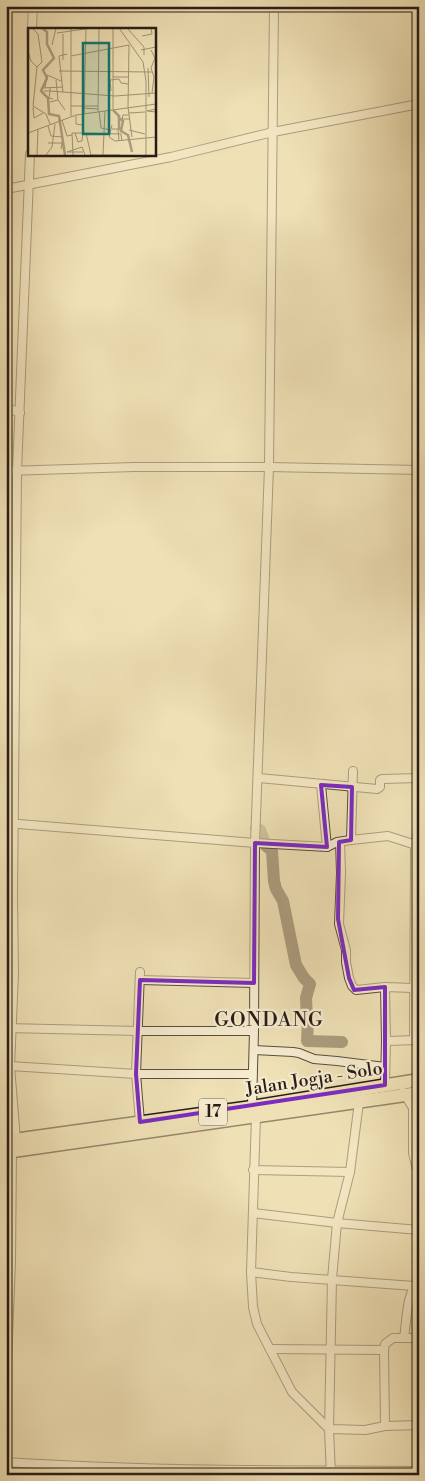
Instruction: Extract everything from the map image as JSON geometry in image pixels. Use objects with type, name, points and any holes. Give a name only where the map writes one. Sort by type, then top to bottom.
[{"type":"highway","name":"Jalan Jogja - Solo","points":[[10,1146],[254,1112],[385,1085],[419,1080]]},
{"type":"highway","name":"Jalan Jogja - Solo","points":[[10,1146],[140,1122],[359,1102],[419,1094]]},
{"type":"street","points":[[32,6],[32,28]]},
{"type":"street","points":[[274,6],[269,466],[256,843],[254,1050],[252,1074],[254,1170],[251,1272],[253,1308],[257,1324],[292,1392],[329,1429],[365,1430],[384,1426],[419,1425]]},
{"type":"street","points":[[6,190],[171,157],[273,132],[419,104]]},
{"type":"street","points":[[6,1389],[9,1261],[10,975],[13,897],[10,824],[18,471],[30,155]]},
{"type":"street","points":[[6,407],[20,413]]},
{"type":"street","points":[[6,471],[134,467],[269,466],[419,470]]},
{"type":"street","points":[[351,840],[353,771]]},
{"type":"street","points":[[259,778],[377,789],[380,787],[380,780],[382,779],[419,778]]},
{"type":"street","points":[[321,785],[327,847]]},
{"type":"street","points":[[386,1040],[416,1040],[413,988],[416,964],[419,821]]},
{"type":"street","points":[[10,824],[327,847],[351,840],[388,836],[417,846]]},
{"type":"street","points":[[340,842],[338,919],[352,986],[356,990],[413,988]]},
{"type":"street","points":[[140,1122],[136,1074],[140,976],[254,983]]},
{"type":"street","points":[[385,988],[385,1085]]},
{"type":"street","points":[[10,1028],[254,1031]]},
{"type":"street","points":[[254,1050],[293,1052],[314,1059],[385,1067]]},
{"type":"street","points":[[10,1066],[136,1074],[252,1074]]},
{"type":"street","points":[[400,1083],[404,1096],[413,1108],[414,1153],[419,1172]]},
{"type":"street","points":[[331,1473],[329,1429],[332,1279],[337,1222],[350,1172],[359,1102]]},
{"type":"street","points":[[254,1170],[350,1172]]},
{"type":"street","points":[[253,1213],[419,1230]]},
{"type":"street","points":[[251,1272],[291,1277],[416,1283],[410,1299],[404,1338]]},
{"type":"street","points":[[384,1426],[385,1344],[393,1338],[419,1338]]},
{"type":"street","points":[[270,1349],[331,1348],[384,1350]]},
{"type":"street","points":[[6,1462],[49,1465],[331,1473],[419,1471]]},
{"type":"street","points":[[49,1465],[49,1475]]},
{"type":"highlighted area","points":[[321,785],[352,787],[351,840],[339,842],[338,919],[349,978],[354,990],[385,987],[385,1085],[140,1122],[136,1074],[140,980],[254,983],[255,843],[327,847]]},
{"type":"waterway","points":[[256,828],[260,830],[266,846],[272,851],[274,881],[283,901],[296,965],[310,984],[306,998],[307,1041],[342,1042]]},
{"type":"district","name":"GONDANG","points":[[269,1020]]}]
